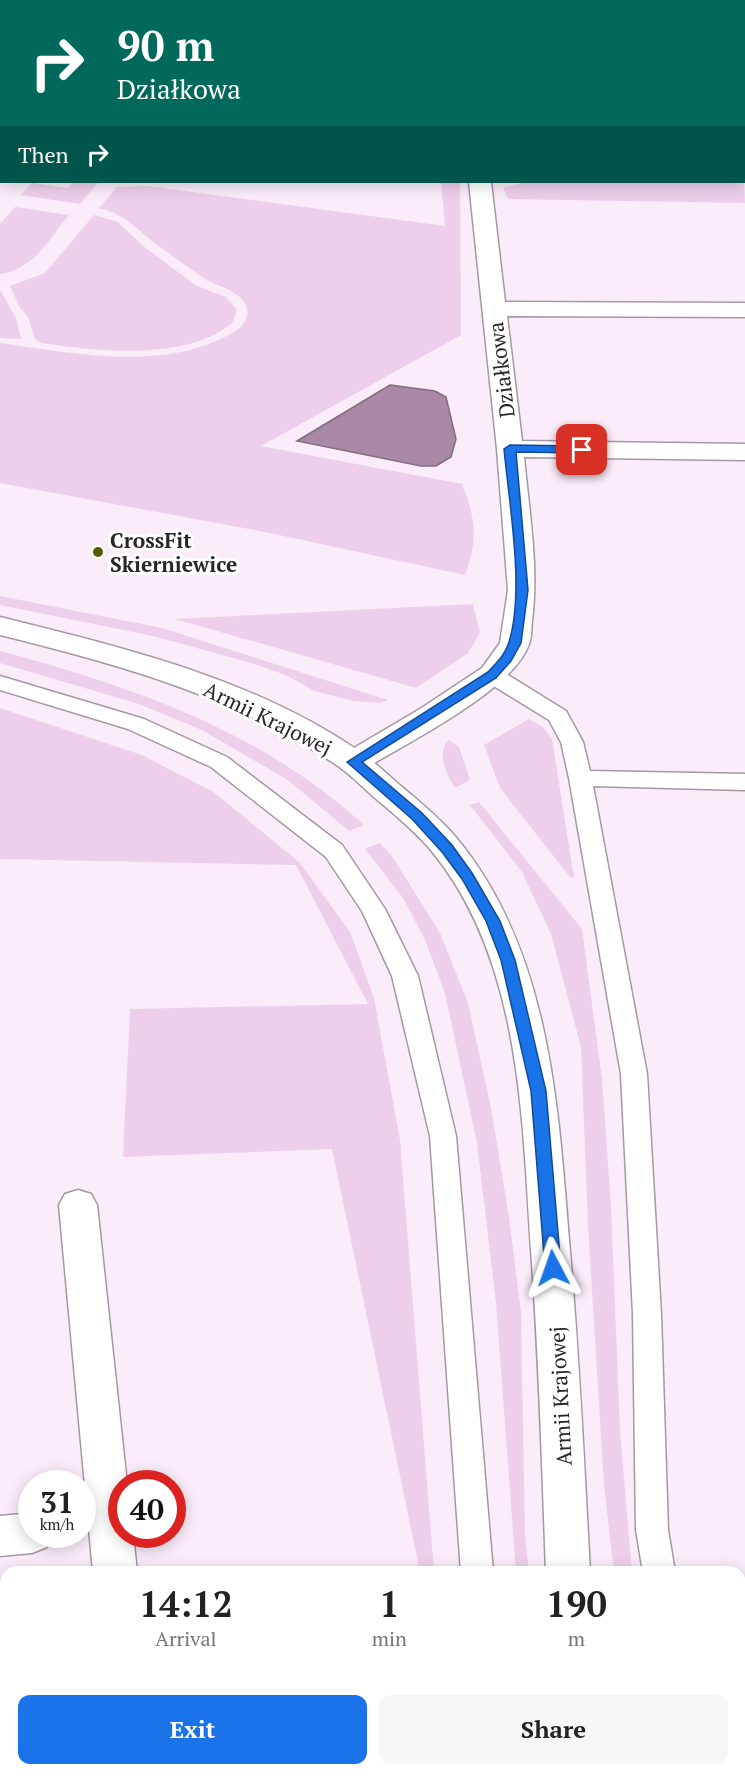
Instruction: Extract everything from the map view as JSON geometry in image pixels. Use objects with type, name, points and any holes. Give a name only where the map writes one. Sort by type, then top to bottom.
[{"type":"street","name":"Działkowa","points":[[353,762],[431,716],[492,675],[507,658],[515,643],[522,590],[510,449],[480,183]]},
{"type":"street","points":[[494,309],[745,310]]},
{"type":"street","points":[[510,449],[745,452]]},
{"type":"street","name":"Armii Krajowej","points":[[0,626],[45,637],[198,683],[240,699],[293,726],[353,762],[417,816],[447,849],[489,913],[508,960],[539,1091],[558,1334],[568,1566]]},
{"type":"street","points":[[78,1205],[93,1470]]},
{"type":"street","points":[[96,1527],[112,1566]]},
{"type":"street","points":[[0,1536],[18,1534]]},
{"type":"lane","points":[[492,675],[558,716],[572,742],[580,778],[634,1074],[647,1314],[652,1530],[657,1566]]},
{"type":"lane","points":[[0,683],[136,724],[219,762],[334,851],[373,909],[405,976],[443,1136],[477,1566]]},
{"type":"lane","points":[[580,778],[745,782]]},
{"type":"shaded area","points":[[32,183],[68,188],[73,183],[98,183],[80,204],[21,195]]},
{"type":"shaded area","points":[[441,183],[460,183],[461,335],[261,446],[462,484],[473,519],[474,530],[472,551],[465,575],[265,532],[0,483],[0,343],[88,355],[149,356],[207,345],[234,332],[246,319],[246,306],[235,293],[195,272],[124,219],[99,208],[117,187],[148,186],[445,226]]},
{"type":"shaded area","points":[[521,183],[744,183],[745,203],[508,199],[503,188]]},
{"type":"shaded area","points":[[15,207],[69,215],[48,243],[31,260],[12,271],[0,274],[0,224]]},
{"type":"shaded area","points":[[94,215],[118,222],[143,246],[197,286],[226,297],[237,310],[233,322],[214,335],[192,343],[167,348],[88,349],[41,343],[35,339],[28,317],[20,308],[10,286],[45,273]]},
{"type":"shaded area","points":[[0,290],[16,318],[21,339],[0,338]]},
{"type":"shaded area","points":[[390,385],[435,391],[446,397],[456,439],[451,457],[436,466],[421,466],[297,441]]},
{"type":"shaded area","points":[[0,596],[162,628],[388,700],[381,703],[354,701],[314,691],[286,675],[251,663],[153,636],[0,605]]},
{"type":"shaded area","points":[[473,604],[480,633],[468,653],[416,688],[175,619]]},
{"type":"shaded area","points":[[0,651],[99,680],[193,716],[282,763],[324,792],[364,825],[349,831],[288,780],[202,730],[139,704],[0,663]]},
{"type":"shaded area","points":[[0,708],[142,755],[215,793],[300,863],[350,932],[374,998],[400,1140],[434,1566],[419,1566],[332,1149],[123,1157],[130,1009],[368,1004],[296,865],[0,859]]},
{"type":"shaded area","points":[[529,719],[543,727],[552,739],[574,878],[570,877],[500,788],[484,745]]},
{"type":"shaded area","points":[[449,740],[459,747],[470,780],[455,788],[446,771],[443,757],[445,745]]},
{"type":"shaded area","points":[[479,802],[582,929],[602,1079],[611,1207],[620,1431],[631,1566],[613,1566],[604,1485],[588,1226],[581,1047],[551,934],[522,872],[470,805]]},
{"type":"shaded area","points":[[380,843],[392,856],[440,933],[468,1003],[491,1108],[509,1217],[521,1313],[525,1535],[528,1566],[516,1566],[496,1303],[477,1143],[445,993],[425,940],[403,898],[365,849]]},
{"type":"place","name":"CrossFit Skierniewice","points":[[98,552]]},
{"type":"route","points":[[553,1268],[539,1091],[508,960],[493,921],[480,897],[447,849],[417,816],[353,762],[465,694],[492,675],[507,658],[515,643],[522,590],[510,449],[582,450]]}]
